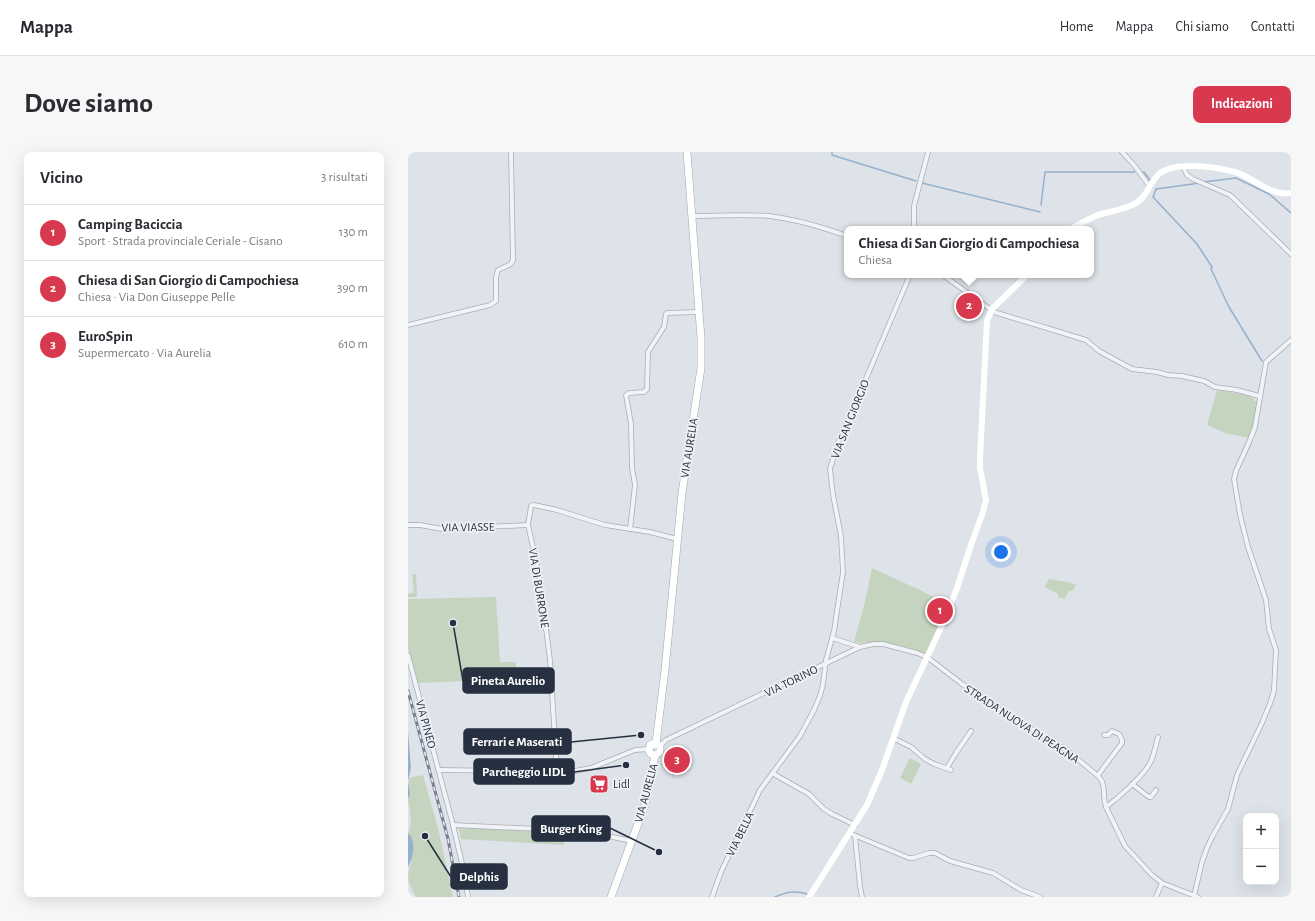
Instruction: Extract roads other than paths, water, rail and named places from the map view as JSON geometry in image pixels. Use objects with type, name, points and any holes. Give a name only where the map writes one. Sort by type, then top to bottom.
[{"type":"main road","name":"VIA AURELIA","points":[[611,897],[645,805],[655,756],[660,752],[658,745],[682,487],[701,368],[700,312],[687,152]]},
{"type":"main road","points":[[1076,226],[1099,215],[1137,203],[1143,198],[1162,172],[1183,166],[1200,166],[1237,173],[1274,191],[1291,193]]},
{"type":"main road","points":[[811,896],[852,835],[855,825],[867,805],[879,777],[906,702],[958,588],[986,500],[980,468],[980,458],[987,321],[992,309],[1024,278]]},
{"type":"main road","name":"VIA AURELIA","points":[[655,756],[650,753],[649,749],[652,744],[658,745]]},
{"type":"street","points":[[408,325],[490,305],[496,301],[496,277],[498,270],[511,264],[513,260],[511,152]]},
{"type":"street","points":[[914,226],[914,206],[928,152]]},
{"type":"street","points":[[1122,152],[1134,165],[1150,187]]},
{"type":"street","points":[[1183,166],[1188,175],[1193,179],[1230,195],[1291,254]]},
{"type":"street","points":[[692,216],[770,216],[796,221],[844,235]]},
{"type":"street","name":"VIA SAN GIORGIO","points":[[825,664],[832,638],[844,572],[841,536],[833,495],[830,469],[837,445],[866,381],[909,278]]},
{"type":"street","points":[[947,278],[992,309],[994,312],[1086,340],[1099,351],[1132,368],[1168,375],[1182,376],[1204,381],[1215,387],[1237,390],[1259,396]]},
{"type":"street","points":[[630,528],[636,485],[632,468],[631,424],[626,397],[627,394],[644,392],[646,390],[648,352],[664,327],[666,314],[700,312]]},
{"type":"street","points":[[1104,736],[1108,735],[1112,731],[1119,734],[1122,740],[1122,743],[1098,775],[1104,785],[1104,800],[1106,807],[1125,846],[1152,876],[1162,883],[1196,896],[1202,862],[1207,848],[1228,809],[1237,775],[1272,701],[1274,690],[1276,650],[1269,629],[1266,600],[1248,547],[1240,515],[1234,479],[1255,427],[1259,396],[1266,362],[1291,340]]},
{"type":"street","name":"VIA DI BURRONE","points":[[557,772],[550,660],[539,574],[528,525],[530,508],[534,505],[557,510],[605,525],[630,528],[677,539]]},
{"type":"street","name":"VIA VIASSE","points":[[408,525],[420,525],[442,529],[528,525]]},
{"type":"street","points":[[832,638],[860,647]]},
{"type":"street","name":"VIA TORINO","points":[[658,745],[860,647],[883,644],[927,657]]},
{"type":"street","name":"VIA PINEO","points":[[408,655],[453,825],[465,876],[468,897]]},
{"type":"street","name":"STRADA NUOVA DI PEAGNA","points":[[927,657],[994,706],[1068,751],[1098,775]]},
{"type":"street","name":"VIA BELLA","points":[[712,897],[725,865],[760,790],[800,736],[814,710],[823,684],[825,664]]},
{"type":"street","points":[[893,738],[912,747],[930,762],[949,769],[956,753],[971,731]]},
{"type":"street","points":[[1106,807],[1132,784],[1151,762],[1158,737]]},
{"type":"street","points":[[439,770],[557,772],[582,770],[591,768],[635,750],[649,749]]},
{"type":"street","points":[[772,773],[809,794],[824,809],[855,825]]},
{"type":"street","points":[[1132,784],[1149,797],[1156,790]]},
{"type":"street","points":[[453,825],[583,830],[632,841]]},
{"type":"street","points":[[852,835],[862,897]]},
{"type":"street","points":[[852,835],[909,858],[935,853],[950,861],[993,873],[1021,890],[1040,897]]},
{"type":"street","points":[[1156,897],[1162,883]]},
{"type":"water","points":[[408,731],[411,768],[408,781]]},
{"type":"water","points":[[408,781],[410,794],[408,799]]},
{"type":"water","points":[[408,833],[411,836],[413,844],[413,854],[408,867]]},
{"type":"waterway","points":[[832,152],[832,155],[916,181]]},
{"type":"waterway","points":[[1041,205],[1045,172],[1135,172]]},
{"type":"waterway","points":[[1143,172],[1150,180]]},
{"type":"waterway","points":[[1203,182],[1236,178],[1269,194],[1291,213]]},
{"type":"waterway","points":[[922,183],[1040,212]]},
{"type":"waterway","points":[[1156,189],[1200,183]]},
{"type":"waterway","points":[[1156,189],[1153,197],[1197,244],[1212,267],[1211,269],[1229,307],[1262,361]]},
{"type":"waterway","points":[[775,897],[791,892],[807,894]]},
{"type":"railway","points":[[408,691],[448,839],[459,897]]},
{"type":"place","name":"Chiesa di San Giorgio di Campochiesa","points":[[969,306]]},
{"type":"place","name":"Camping Baciccia","points":[[940,611]]},
{"type":"place","name":"Pineta Aurelio","points":[[453,623]]},
{"type":"place","name":"Ferrari e Maserati","points":[[641,735]]},
{"type":"place","name":"EuroSpin","points":[[677,760]]},
{"type":"place","name":"Parcheggio LIDL","points":[[626,765]]},
{"type":"place","name":"Lidl","points":[[599,784]]},
{"type":"place","name":"Delphis","points":[[425,836]]},
{"type":"place","name":"Burger King","points":[[659,852]]}]
